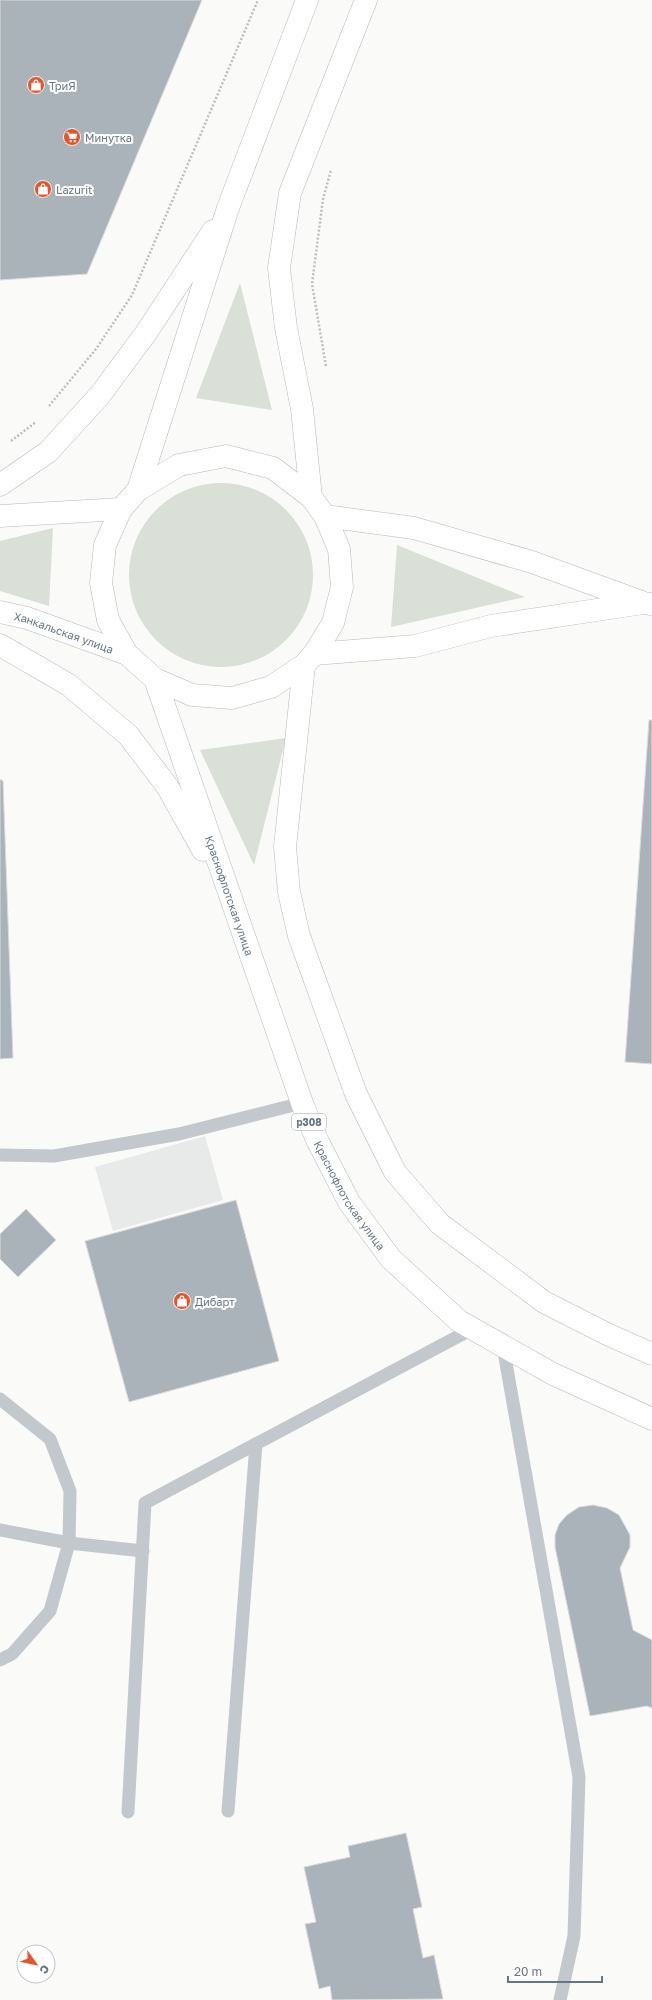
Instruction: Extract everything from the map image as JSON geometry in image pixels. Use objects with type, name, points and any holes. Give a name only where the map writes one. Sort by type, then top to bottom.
[{"type":"main road","points":[[138,490],[228,208],[307,0]]},
{"type":"main road","points":[[311,497],[302,409],[286,328],[279,268],[290,192],[366,0]]},
{"type":"main road","points":[[0,485],[48,452],[100,395],[146,333],[228,208]]},
{"type":"main road","points":[[226,456],[273,468],[311,497],[325,516],[339,550],[342,586],[333,623],[309,660],[271,688],[232,698],[192,695],[155,679],[127,654],[108,620],[101,583],[105,545],[121,509],[138,490],[178,465],[226,456]]},
{"type":"main road","points":[[0,516],[121,509]]},
{"type":"main road","points":[[325,516],[414,528],[532,562],[647,603]]},
{"type":"main road","points":[[309,660],[415,646],[491,626],[647,603]]},
{"type":"main road","name":"Ханкальская улица","points":[[0,612],[27,618],[127,654]]},
{"type":"main road","points":[[0,645],[69,685],[128,735],[167,786],[231,900]]},
{"type":"main road","points":[[309,660],[285,847],[289,892],[299,936],[356,1094],[395,1172],[440,1224],[544,1302],[609,1335],[652,1354]]},
{"type":"main road","name":"Краснофлотская улица","points":[[155,679],[302,1103],[317,1140],[349,1202],[391,1260],[459,1321],[553,1374],[652,1419]]},
{"type":"lane","points":[[0,1155],[54,1156],[86,1151],[179,1134],[302,1103]]},
{"type":"lane","points":[[128,1812],[145,1503],[472,1329]]},
{"type":"lane","points":[[503,1346],[579,1777],[574,1936],[560,2000]]},
{"type":"lane","points":[[0,1399],[50,1439],[70,1491],[69,1542],[50,1611],[12,1654],[0,1660]]},
{"type":"lane","points":[[228,1811],[256,1444]]},
{"type":"lane","points":[[0,1530],[69,1542],[143,1551]]},
{"type":"path","points":[[49,407],[96,349],[132,295],[258,0]]},
{"type":"path","points":[[326,366],[312,284],[324,199],[331,169]]},
{"type":"path","points":[[6,446],[39,419]]},
{"type":"shaded area","points":[[240,283],[272,410],[196,398]]},
{"type":"shaded area","points":[[221,483],[239,485],[256,490],[272,499],[286,510],[297,524],[306,540],[311,557],[313,575],[311,593],[306,610],[297,626],[286,640],[272,651],[256,660],[239,665],[221,667],[203,665],[186,660],[170,651],[156,640],[145,626],[136,610],[131,593],[129,575],[131,557],[136,540],[145,524],[156,510],[170,499],[186,490],[203,485]]},
{"type":"shaded area","points":[[53,528],[49,606],[0,591],[0,541]]},
{"type":"shaded area","points":[[397,545],[525,597],[391,627]]},
{"type":"shaded area","points":[[286,738],[254,865],[200,750]]},
{"type":"shaded area","points":[[205,1136],[223,1200],[113,1231],[95,1167]]},
{"type":"building","name":"Минутка","points":[[0,0],[202,0],[87,274],[0,280]]},
{"type":"building","points":[[649,720],[652,720],[652,1064],[625,1062]]},
{"type":"building","points":[[0,779],[3,781],[13,1058],[0,1059]]},
{"type":"building","points":[[236,1200],[279,1361],[129,1402],[85,1241]]},
{"type":"building","points":[[26,1209],[56,1240],[18,1277],[0,1259],[0,1234]]},
{"type":"building","points":[[593,1505],[607,1508],[619,1515],[630,1535],[630,1547],[620,1568],[633,1630],[652,1640],[652,1708],[647,1706],[590,1716],[555,1547],[555,1535],[559,1524],[567,1515],[579,1507]]},
{"type":"building","points":[[406,1833],[422,1907],[413,1909],[423,1958],[434,1955],[443,1999],[332,2000],[330,1986],[319,1989],[305,1924],[316,1922],[304,1867],[350,1857],[348,1846]]},
{"type":"place","name":"ТриЯ","points":[[36,85]]},
{"type":"place","name":"Минутка","points":[[72,137]]},
{"type":"place","name":"Lazurit","points":[[43,189]]},
{"type":"place","name":"Дибарт","points":[[182,1301]]}]
